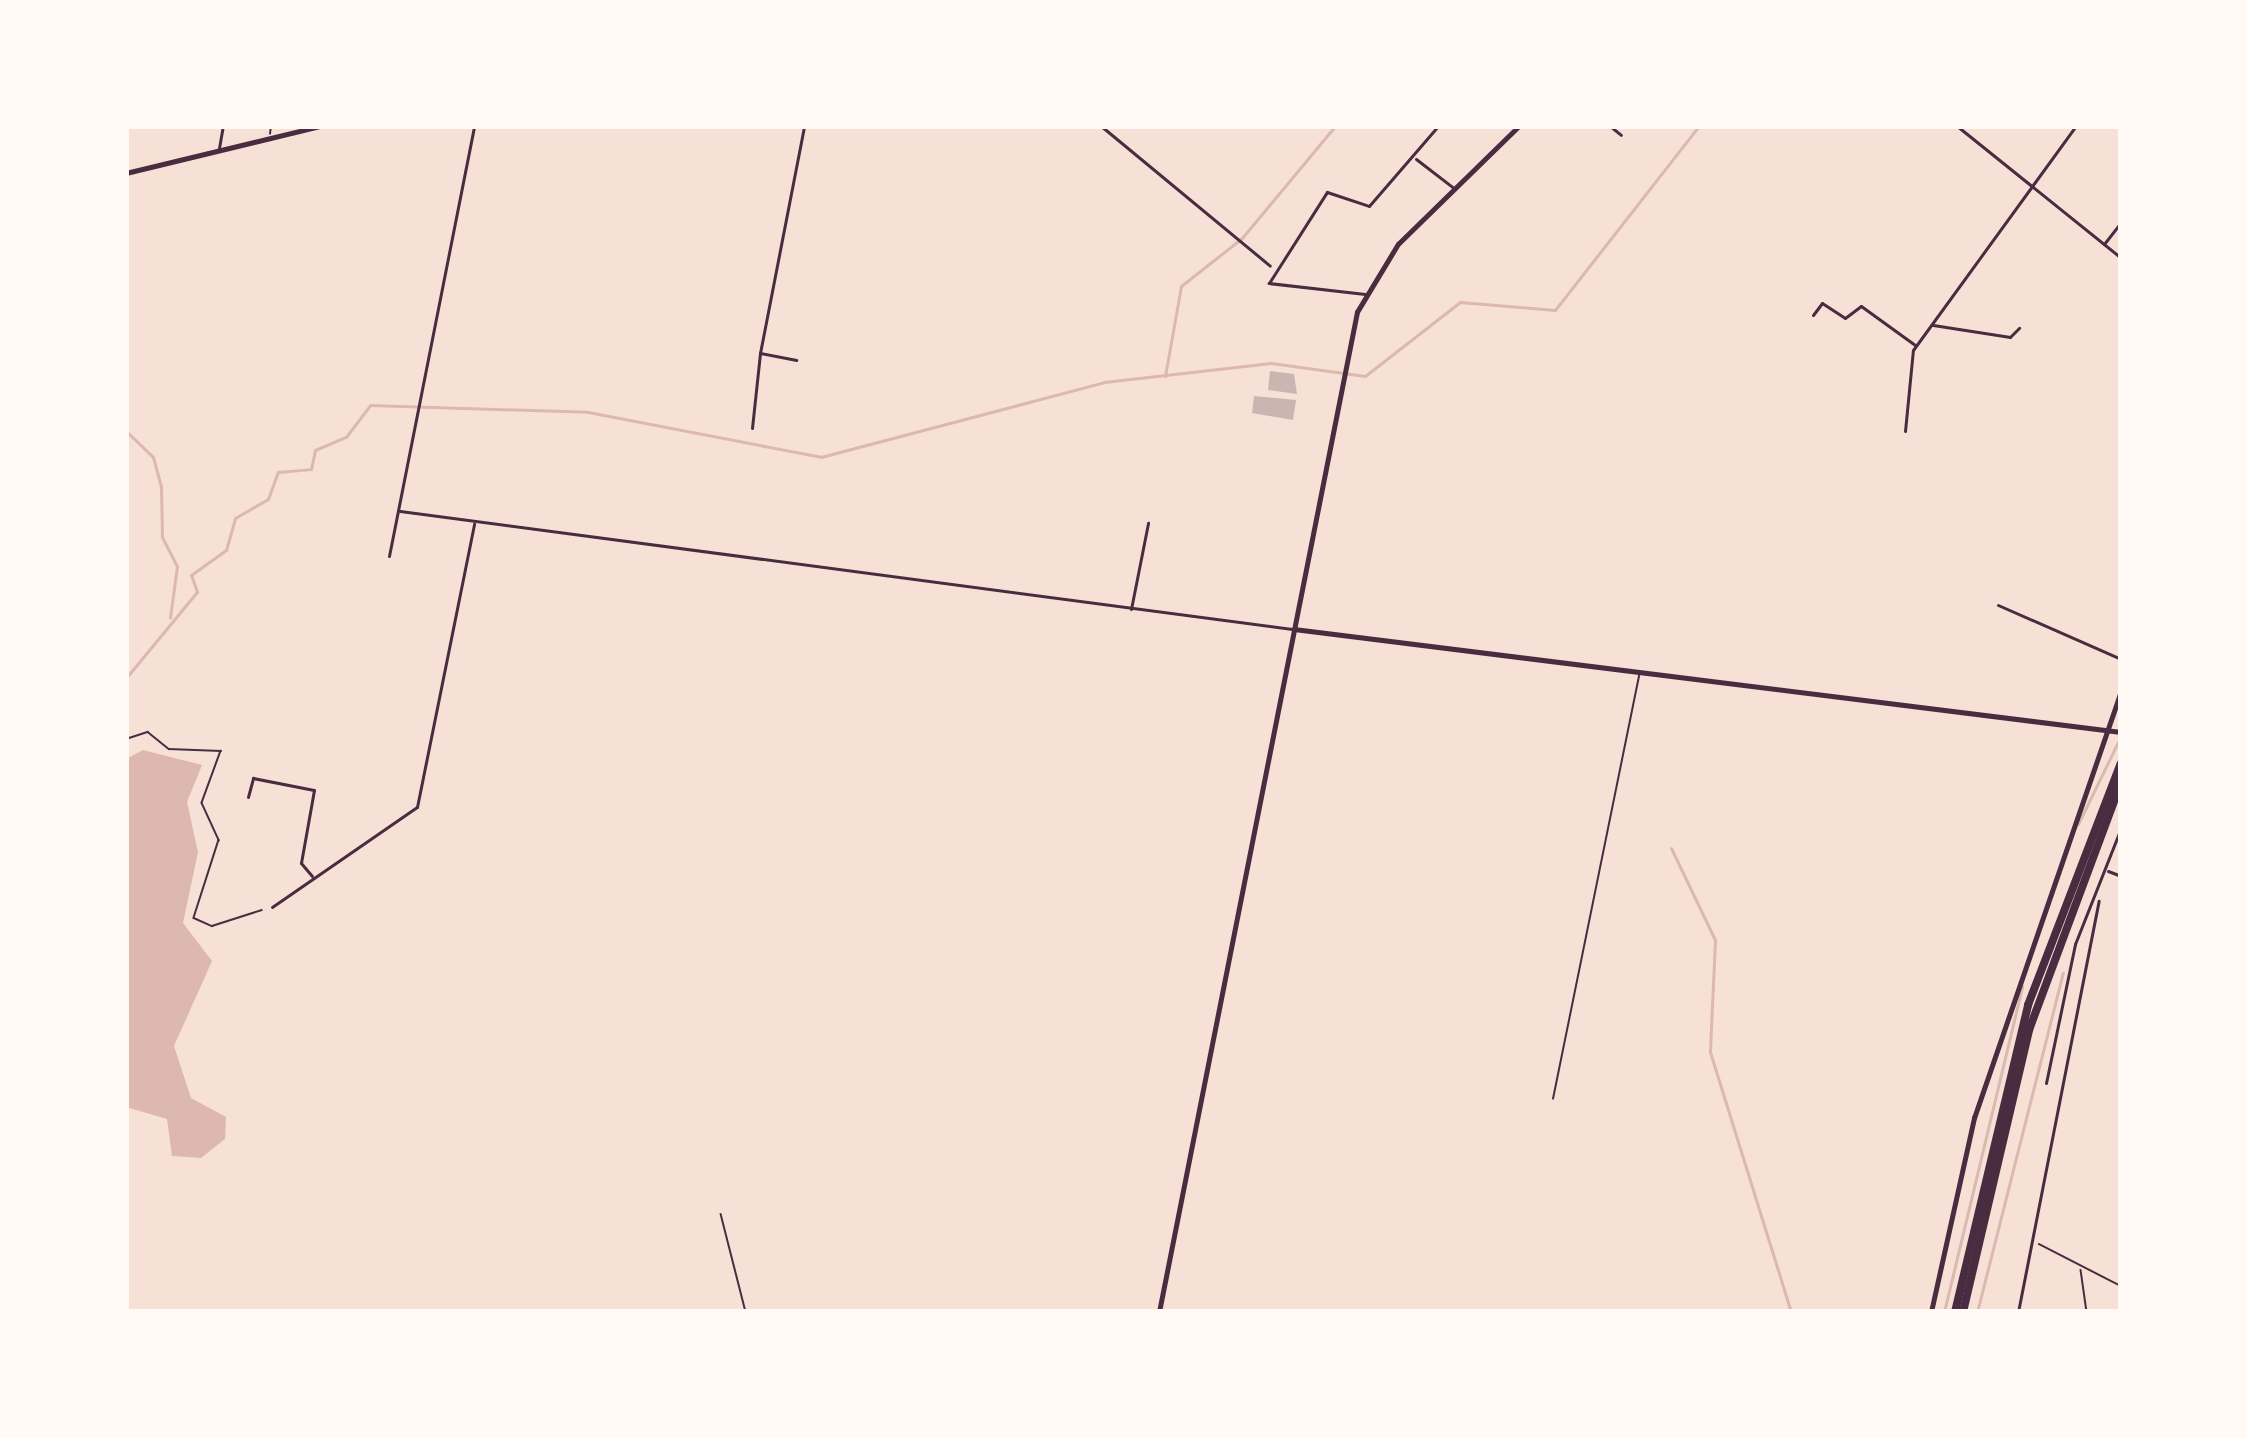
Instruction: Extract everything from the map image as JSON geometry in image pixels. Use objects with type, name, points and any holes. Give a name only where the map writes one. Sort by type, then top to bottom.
[{"type":"highway","points":[[1959,1312],[2016,1044],[2121,763]]},
{"type":"highway","points":[[1959,1312],[2029,1030],[2121,783]]},
{"type":"street","points":[[219,150],[224,126]]},
{"type":"street","points":[[270,138],[272,126]]},
{"type":"street","points":[[126,172],[321,126]]},
{"type":"street","points":[[388,556],[474,126]]},
{"type":"street","points":[[752,428],[761,345],[804,126]]},
{"type":"street","points":[[1101,126],[1273,268]]},
{"type":"street","points":[[1365,294],[1274,289],[1273,268],[1327,193],[1369,206],[1438,126]]},
{"type":"street","points":[[1159,1312],[1343,375],[1365,294],[1454,188],[1519,126]]},
{"type":"street","points":[[1589,126],[1603,126]]},
{"type":"street","points":[[1610,126],[1621,135]]},
{"type":"street","points":[[1957,126],[2121,258]]},
{"type":"street","points":[[1905,431],[1915,348],[2076,126]]},
{"type":"street","points":[[1415,157],[1454,188]]},
{"type":"street","points":[[2104,244],[2121,222]]},
{"type":"street","points":[[1813,315],[1822,303],[1845,318],[1861,306],[1915,348]]},
{"type":"street","points":[[1932,324],[2010,338],[2019,328]]},
{"type":"street","points":[[760,353],[796,360]]},
{"type":"street","points":[[400,511],[1131,609],[2121,732]]},
{"type":"street","points":[[272,907],[417,807],[474,524]]},
{"type":"street","points":[[1131,609],[1148,524]]},
{"type":"street","points":[[1997,605],[2121,659]]},
{"type":"street","points":[[1553,1099],[1640,672]]},
{"type":"street","points":[[1931,1312],[1974,1118],[2121,692]]},
{"type":"street","points":[[248,796],[253,778],[314,790],[301,863],[314,877]]},
{"type":"street","points":[[2018,1312],[2099,901],[2121,828]]},
{"type":"street","points":[[2106,870],[2121,876]]},
{"type":"street","points":[[2046,1083],[2075,944],[2099,901]]},
{"type":"street","points":[[721,1214],[746,1312]]},
{"type":"path","points":[[126,739],[148,732],[169,748],[205,744],[223,756],[203,796],[219,840],[195,921],[272,907]]},
{"type":"path","points":[[2033,1237],[2080,1268],[2121,1286]]},
{"type":"path","points":[[2080,1268],[2086,1312]]},
{"type":"shaded area","points":[[143,750],[202,765],[187,802],[198,852],[183,923],[212,961],[174,1046],[191,1098],[226,1117],[225,1139],[201,1158],[172,1156],[167,1119],[126,1107],[126,759]]},
{"type":"building","points":[[1270,371],[1294,374],[1297,394],[1268,390]]},
{"type":"building","points":[[1254,396],[1296,400],[1293,420],[1252,413]]},
{"type":"waterway","points":[[1165,376],[1181,286],[1242,238],[1335,126]]},
{"type":"waterway","points":[[126,678],[197,592],[191,575],[226,550],[235,518],[268,499],[278,472],[311,469],[315,450],[346,437],[370,405],[588,412],[821,457],[1104,382],[1271,363],[1365,376],[1460,302],[1555,310],[1699,126]]},
{"type":"waterway","points":[[126,431],[153,457],[161,486],[162,537],[177,566],[170,618]]},
{"type":"waterway","points":[[2078,824],[2121,736]]},
{"type":"waterway","points":[[1671,848],[1715,940],[1710,1052],[1791,1312]]},
{"type":"waterway","points":[[1977,1312],[2063,973]]},
{"type":"waterway","points":[[1944,1312],[2022,986]]}]
